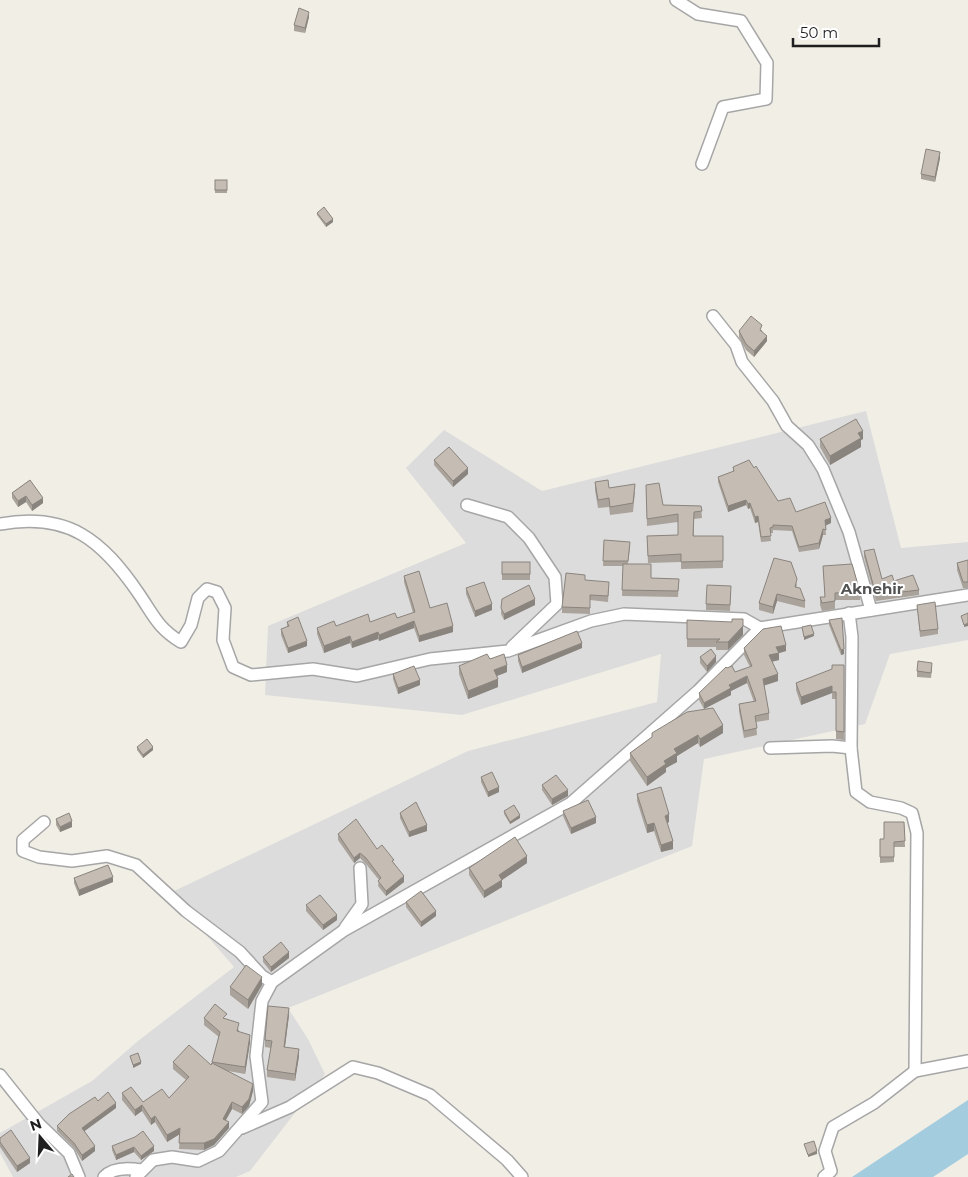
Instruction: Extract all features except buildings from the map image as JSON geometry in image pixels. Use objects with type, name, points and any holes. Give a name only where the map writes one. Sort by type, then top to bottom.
[{"type":"street","points":[[676,0],[698,14],[741,21],[767,63],[766,99],[723,107],[702,164]]},
{"type":"street","points":[[713,316],[736,345],[742,362],[773,402],[787,426],[808,444],[823,469],[849,532],[872,610]]},
{"type":"street","points":[[467,505],[508,517],[529,538],[555,577],[557,604],[508,651]]},
{"type":"street","points":[[0,524],[39,523],[69,527],[91,539],[123,570],[164,631],[181,642],[192,625],[198,598],[207,589],[217,592],[225,608],[223,640],[233,667],[251,676],[313,669],[357,676],[430,659],[508,651],[591,621],[624,614],[744,619],[760,628]]},
{"type":"street","points":[[235,1135],[262,1102],[256,1056],[262,1001],[272,982],[343,931],[571,803],[698,691],[760,628],[849,612],[968,595]]},
{"type":"street","points":[[849,612],[852,637],[851,748],[856,792],[870,802],[901,808],[912,813],[917,833],[915,1071]]},
{"type":"street","points":[[770,748],[832,746],[851,748]]},
{"type":"street","points":[[44,822],[23,840],[23,851],[40,857],[72,861],[107,856],[136,865],[186,911],[240,952],[262,976],[272,982]]},
{"type":"street","points":[[343,931],[362,904],[360,868]]},
{"type":"street","points":[[824,1177],[831,1171],[825,1151],[833,1127],[874,1103],[915,1071],[968,1061]]},
{"type":"street","points":[[104,1177],[107,1173],[126,1168],[139,1174],[153,1160],[172,1157],[198,1161],[219,1151],[242,1128],[290,1107],[353,1066],[378,1073],[430,1095],[507,1160],[522,1177]]},
{"type":"street","points":[[0,1075],[39,1124],[69,1153],[79,1177]]},
{"type":"shaded area","points":[[866,411],[901,548],[968,542],[968,640],[890,654],[865,724],[704,759],[692,846],[288,1008],[308,1039],[325,1074],[250,1171],[236,1177],[13,1177],[0,1153],[0,1133],[92,1081],[138,1041],[234,967],[170,893],[468,751],[657,702],[661,654],[462,715],[265,695],[268,626],[466,543],[406,468],[444,430],[542,491]]},
{"type":"water","points":[[968,1100],[968,1154],[933,1177],[852,1177]]},
{"type":"district","name":"Aknehir","points":[[872,588]]}]
